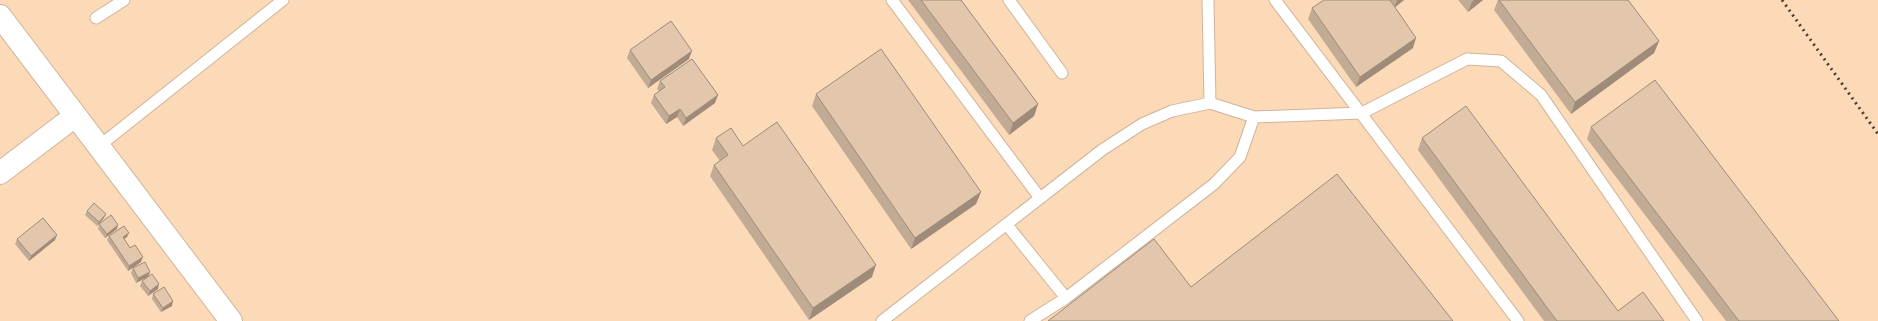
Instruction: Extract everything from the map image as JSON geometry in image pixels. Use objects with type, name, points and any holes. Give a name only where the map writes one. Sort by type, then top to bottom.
[{"type":"street","points":[[0,16],[231,321]]},
{"type":"street","points":[[0,173],[75,116]]},
{"type":"lane","points":[[96,18],[124,0]]},
{"type":"lane","points":[[98,147],[272,4],[283,0]]},
{"type":"lane","points":[[892,0],[1040,198]]},
{"type":"lane","points":[[1009,0],[1062,73]]},
{"type":"lane","points":[[1208,0],[1210,103]]},
{"type":"lane","points":[[1276,0],[1518,321]]},
{"type":"lane","points":[[882,321],[1102,150],[1142,124],[1172,111],[1210,103],[1254,117],[1362,113],[1444,69],[1467,59],[1501,61],[1541,95],[1697,321]]},
{"type":"lane","points":[[1030,321],[1066,298],[1214,184],[1240,157],[1254,117]]},
{"type":"lane","points":[[1006,224],[1066,298]]},
{"type":"shaded area","points":[[0,0],[1878,0],[1878,321],[0,321]]},
{"type":"building","points":[[921,0],[961,0],[1038,104],[1013,123]]},
{"type":"building","points":[[1324,0],[1390,0],[1416,38],[1360,77],[1312,8]]},
{"type":"building","points":[[1499,0],[1628,0],[1659,41],[1575,102]]},
{"type":"building","points":[[671,21],[692,51],[651,80],[630,50]]},
{"type":"building","points":[[881,49],[981,192],[915,238],[816,94]]},
{"type":"building","points":[[692,59],[718,95],[686,118],[680,109],[669,116],[654,95],[665,87],[660,81]]},
{"type":"building","points":[[1655,80],[1839,321],[1739,321],[1591,127]]},
{"type":"building","points":[[1466,106],[1618,311],[1643,292],[1664,321],[1557,321],[1422,138]]},
{"type":"building","points":[[777,122],[876,265],[813,308],[714,165],[728,155],[716,138],[731,128],[743,146]]},
{"type":"building","points":[[1337,174],[1453,321],[1048,321],[1154,239],[1191,287]]},
{"type":"building","points":[[94,203],[106,214],[99,222],[87,211]]},
{"type":"building","points":[[111,215],[118,225],[107,234],[99,224]]},
{"type":"building","points":[[43,218],[57,235],[31,256],[17,239]]},
{"type":"building","points":[[124,226],[129,233],[123,237],[130,248],[135,245],[143,257],[129,266],[109,236]]},
{"type":"building","points":[[145,262],[150,272],[138,278],[133,268]]},
{"type":"building","points":[[152,274],[159,284],[150,291],[142,281]]},
{"type":"building","points":[[164,287],[173,301],[163,308],[153,294]]},
{"type":"railway","points":[[1782,0],[1878,134]]}]
